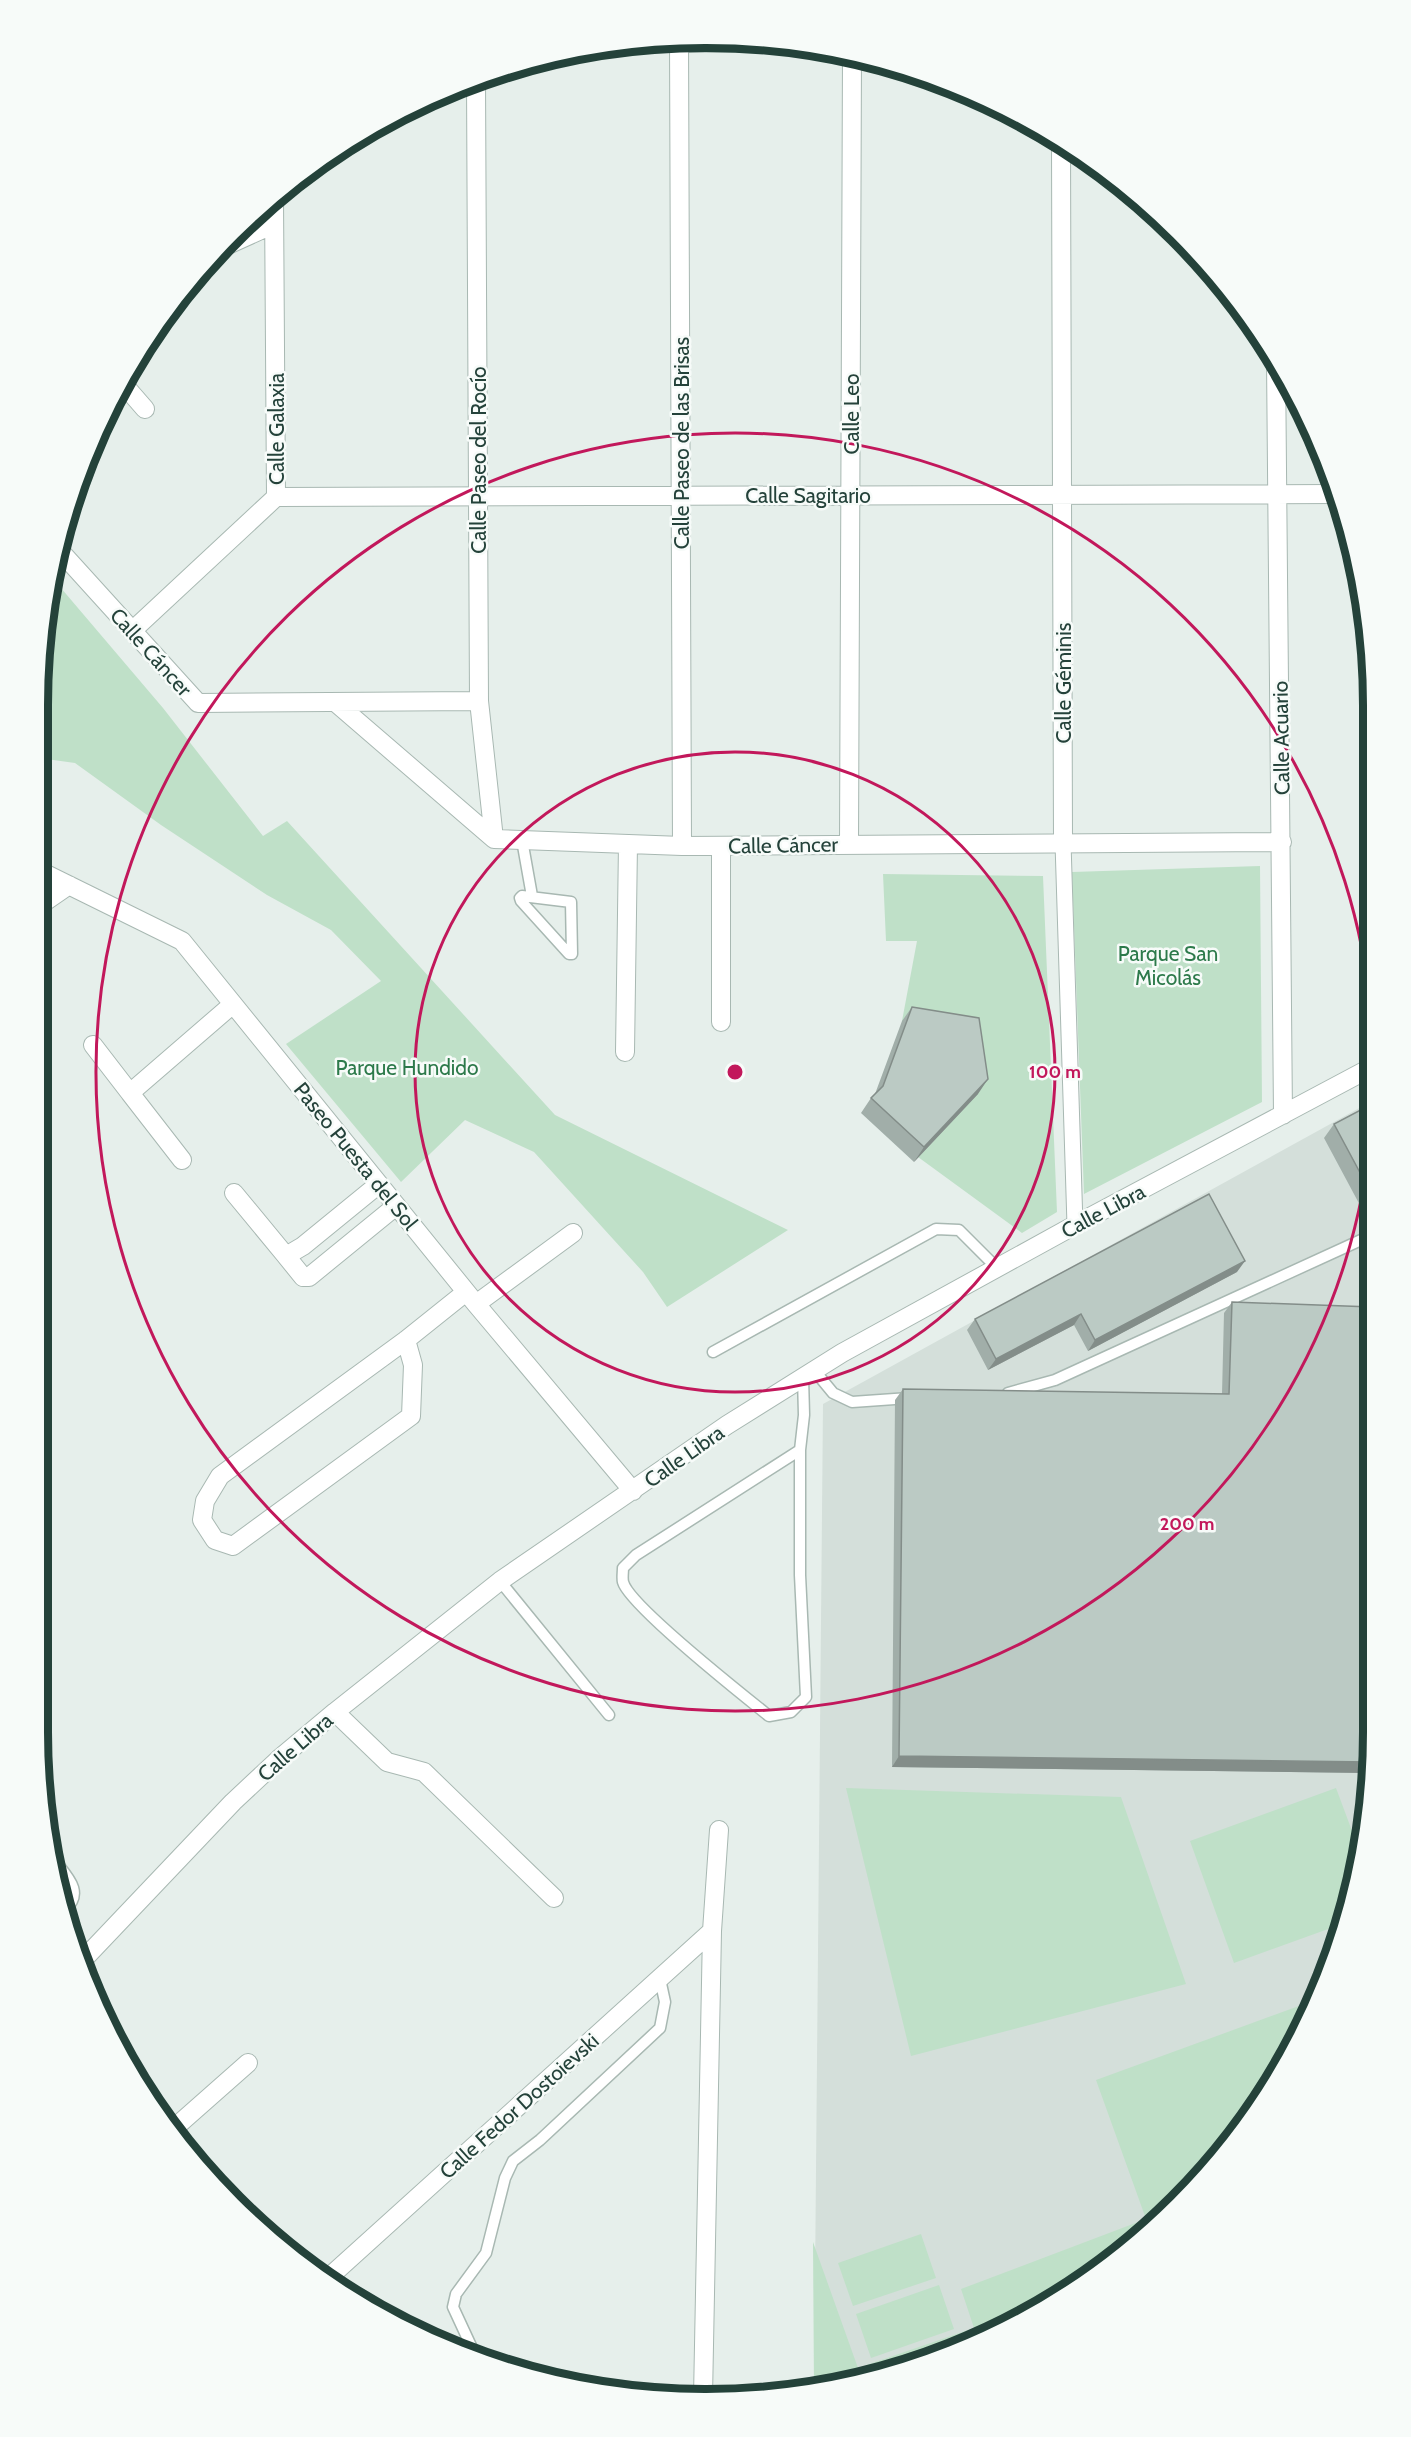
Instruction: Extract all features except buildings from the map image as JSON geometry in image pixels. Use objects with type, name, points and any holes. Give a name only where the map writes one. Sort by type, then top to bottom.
[{"type":"street","name":"Calle Paseo de las Brisas","points":[[679,49],[682,846]]},
{"type":"street","name":"Calle Leo","points":[[849,845],[852,65]]},
{"type":"street","name":"Calle Paseo del Rocío","points":[[476,90],[479,701],[494,839]]},
{"type":"street","name":"Calle Géminis","points":[[1061,153],[1063,843],[1075,1225]]},
{"type":"street","name":"Calle Galaxia","points":[[132,631],[276,497],[274,209]]},
{"type":"street","points":[[245,237],[274,224]]},
{"type":"street","name":"Calle Acuario","points":[[1276,379],[1283,1115]]},
{"type":"street","points":[[129,390],[145,409]]},
{"type":"street","name":"Calle Sagitario","points":[[276,497],[1328,494]]},
{"type":"street","name":"Calle Cáncer","points":[[65,557],[198,704],[479,701]]},
{"type":"street","points":[[334,702],[494,839]]},
{"type":"street","name":"Calle Cáncer","points":[[494,839],[682,846],[1282,842]]},
{"type":"street","points":[[625,1052],[628,844]]},
{"type":"street","points":[[721,846],[721,1022]]},
{"type":"street","name":"Paseo Puesta del Sol","points":[[48,875],[182,941],[471,1298],[633,1491]]},
{"type":"street","points":[[48,899],[69,885]]},
{"type":"street","points":[[130,1093],[233,1004]]},
{"type":"street","points":[[93,1045],[182,1160]]},
{"type":"street","name":"Calle Libra","points":[[88,1955],[233,1802],[335,1712],[500,1581],[727,1425],[808,1373],[1075,1225],[1363,1072]]},
{"type":"street","points":[[286,1256],[312,1239],[379,1184]]},
{"type":"street","points":[[234,1193],[303,1277],[309,1277],[396,1206]]},
{"type":"street","points":[[406,1340],[413,1365],[411,1416],[233,1546],[216,1540],[202,1520],[205,1501],[220,1476],[406,1340],[573,1233]]},
{"type":"street","points":[[335,1712],[387,1762],[424,1772],[554,1898]]},
{"type":"street","points":[[703,2389],[712,1931],[718,1830]]},
{"type":"street","name":"Calle Fedor Dostoievski","points":[[333,2273],[712,1931]]},
{"type":"street","points":[[179,2125],[248,2063]]},
{"type":"lane","points":[[522,840],[532,896]]},
{"type":"lane","points":[[522,896],[532,896],[572,903],[572,954],[569,954],[520,899],[522,896]]},
{"type":"lane","points":[[713,1352],[936,1229],[959,1230],[997,1268]]},
{"type":"lane","points":[[1000,1394],[1055,1380],[1363,1239]]},
{"type":"lane","points":[[808,1373],[832,1393],[852,1402],[924,1397]]},
{"type":"lane","points":[[800,1450],[636,1555],[623,1568],[622,1581],[631,1596],[699,1658],[769,1716],[791,1712],[806,1697],[800,1575],[800,1450],[808,1373]]},
{"type":"lane","points":[[500,1581],[609,1715]]},
{"type":"lane","points":[[64,1872],[75,1893],[71,1905]]},
{"type":"lane","points":[[471,2345],[453,2307],[456,2294],[486,2253],[505,2178],[513,2162],[540,2140],[660,2028],[665,2002],[660,1979]]},
{"type":"shaded area","points":[[1363,1106],[1362,1775],[1350,1860],[1341,1902],[1313,1983],[1275,2060],[1227,2132],[1170,2196],[1106,2253],[1034,2301],[957,2339],[876,2367],[814,2379],[823,1404]]},
{"type":"green space","name":"Parque Hundido","points":[[59,586],[163,708],[263,836],[287,821],[555,1115],[788,1230],[667,1307],[643,1272],[534,1152],[465,1120],[401,1182],[286,1044],[381,981],[331,930],[267,895],[161,825],[75,763],[48,759],[49,662]]},
{"type":"green space","name":"Parque San Micolás","points":[[1260,866],[1262,1102],[1084,1194],[1072,872]]},
{"type":"green space","points":[[883,874],[1043,876],[1057,1212],[1022,1233],[918,1157],[902,1021],[917,941],[886,941]]},
{"type":"green space","points":[[846,1788],[1121,1797],[1186,1984],[911,2056]]},
{"type":"green space","points":[[1336,1788],[1354,1836],[1341,1902],[1333,1927],[1234,1963],[1190,1841]]},
{"type":"green space","points":[[1303,2005],[1275,2060],[1227,2132],[1170,2196],[1139,2226],[1106,2253],[1034,2301],[957,2339],[876,2367],[814,2379],[813,2242],[858,2368],[974,2328],[961,2289],[1146,2219],[1096,2080]]},
{"type":"green space","points":[[921,2234],[936,2278],[853,2306],[838,2263]]},
{"type":"green space","points":[[939,2285],[954,2329],[871,2358],[856,2314]]}]
